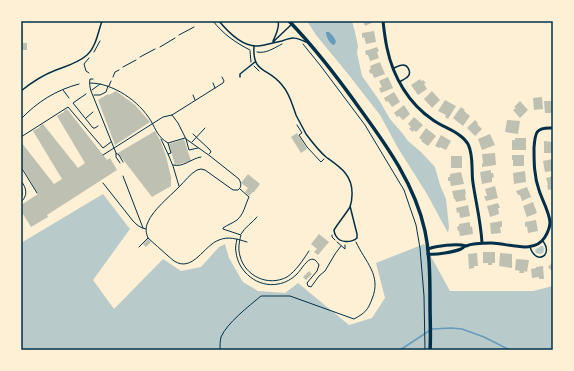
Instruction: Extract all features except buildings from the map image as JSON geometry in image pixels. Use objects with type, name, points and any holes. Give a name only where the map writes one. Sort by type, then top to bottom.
[{"type":"street","points":[[383,21],[386,46],[399,82],[407,95],[417,107],[432,120],[460,136],[469,147],[472,181],[481,228],[482,243]]},
{"type":"street","points":[[291,23],[330,69],[373,127],[410,187],[425,231],[428,249],[430,350]]},
{"type":"street","points":[[428,254],[436,255],[482,243],[530,247],[542,240],[547,232],[550,222],[537,186],[534,159],[535,139],[536,133],[540,129],[546,127],[553,128]]},
{"type":"street","points":[[428,249],[433,247],[460,244],[466,246]]},
{"type":"lane","points":[[21,91],[32,82],[56,70],[80,61],[88,55],[98,36],[102,21]]},
{"type":"lane","points":[[219,21],[236,37],[247,44],[254,46],[282,41],[290,37],[299,38],[309,44]]},
{"type":"lane","points":[[272,43],[277,32],[279,24],[278,21]]},
{"type":"lane","points":[[272,43],[291,23]]},
{"type":"lane","points":[[254,46],[255,62],[282,85],[291,99],[296,115],[307,135],[326,156],[347,174],[351,183],[352,190],[350,206],[357,238],[352,242],[345,242],[335,236],[334,230],[350,206]]},
{"type":"lane","points":[[240,77],[240,74],[255,62]]},
{"type":"lane","points":[[394,68],[405,65],[410,70],[408,76],[399,82]]},
{"type":"lane","points":[[21,187],[21,196]]},
{"type":"lane","points":[[530,247],[535,256],[539,257],[544,255],[547,248],[546,244],[542,240]]},
{"type":"path","points":[[179,35],[194,27]]},
{"type":"path","points":[[160,47],[175,38]]},
{"type":"path","points":[[92,55],[100,41]]},
{"type":"path","points":[[302,44],[320,65],[365,125],[404,190],[416,225],[420,248],[425,312],[424,350]]},
{"type":"path","points":[[140,57],[155,49]]},
{"type":"path","points":[[250,50],[250,58],[253,64],[256,69],[263,73]]},
{"type":"path","points":[[89,73],[86,71],[84,64],[90,57]]},
{"type":"path","points":[[123,67],[136,60]]},
{"type":"path","points":[[113,77],[115,72],[118,70]]},
{"type":"path","points":[[103,155],[163,116],[172,115],[223,83],[224,80],[222,77]]},
{"type":"path","points":[[93,79],[90,79],[91,91],[113,148],[123,162]]},
{"type":"path","points":[[93,95],[100,95],[106,92],[111,81]]},
{"type":"path","points":[[213,82],[215,88]]},
{"type":"path","points":[[90,83],[101,84],[117,89],[146,114],[161,139],[173,164],[180,186]]},
{"type":"path","points":[[21,119],[40,102],[56,92],[79,84]]},
{"type":"path","points":[[91,91],[101,84]]},
{"type":"path","points":[[62,90],[69,98]]},
{"type":"path","points":[[86,94],[73,104],[94,129],[98,126]]},
{"type":"path","points":[[193,95],[195,100]]},
{"type":"path","points":[[21,137],[68,107],[103,148],[111,142]]},
{"type":"path","points":[[85,118],[94,112]]},
{"type":"path","points":[[172,115],[178,123],[189,150],[198,148]]},
{"type":"path","points":[[297,124],[302,133],[299,135],[307,147],[321,162],[324,159]]},
{"type":"path","points":[[191,142],[205,128]]},
{"type":"path","points":[[193,134],[211,151],[208,155]]},
{"type":"path","points":[[185,138],[239,179],[241,182],[240,189]]},
{"type":"path","points":[[168,143],[185,138]]},
{"type":"path","points":[[161,139],[168,143],[171,153],[168,154]]},
{"type":"path","points":[[116,153],[116,157],[120,163]]},
{"type":"path","points":[[173,164],[176,166],[201,157]]},
{"type":"path","points":[[21,168],[37,193]]},
{"type":"path","points":[[240,189],[233,190],[205,170],[197,170],[157,209],[147,224],[146,233],[148,238],[174,261],[186,264],[192,262],[212,243],[218,240],[231,238],[247,242]]},
{"type":"path","points":[[123,176],[144,229]]},
{"type":"path","points":[[103,182],[137,226],[146,229]]},
{"type":"path","points":[[240,189],[250,197],[242,215],[223,229],[241,235]]},
{"type":"path","points":[[257,217],[253,223],[244,229],[241,235],[239,250],[242,262],[248,271],[253,275],[262,280],[275,280],[285,277],[295,270],[309,251]]},
{"type":"path","points":[[331,230],[332,237],[345,249],[345,242]]},
{"type":"path","points":[[139,247],[148,238]]},
{"type":"path","points":[[237,240],[237,258],[244,272],[258,282],[272,285],[279,284],[292,278],[307,260],[311,259],[319,265],[317,271],[307,283],[308,286],[311,287],[319,276],[325,271],[334,254],[342,246]]},
{"type":"path","points":[[220,350],[220,338],[227,328],[243,311],[261,296],[290,296],[354,319],[362,314],[369,308],[376,291],[374,275],[355,240]]},
{"type":"shaded area","points":[[307,21],[352,21],[358,46],[357,53],[362,76],[390,119],[408,141],[435,167],[446,199],[449,227],[448,233],[427,194],[398,148],[380,115],[316,35]]},
{"type":"shaded area","points":[[103,194],[130,229],[93,280],[114,309],[163,259],[181,271],[201,267],[219,247],[225,244],[229,258],[243,282],[258,291],[285,293],[298,283],[349,325],[372,318],[385,298],[376,263],[424,244],[450,291],[533,291],[553,286],[553,350],[21,350],[21,243]]},
{"type":"shaded area","points":[[543,246],[544,249],[543,253],[536,253],[535,250]]},
{"type":"water","points":[[326,32],[329,32],[333,36],[336,41],[335,44],[333,45],[329,41]]},
{"type":"waterway","points":[[400,350],[432,329],[451,328],[462,329],[484,337],[510,350]]}]
